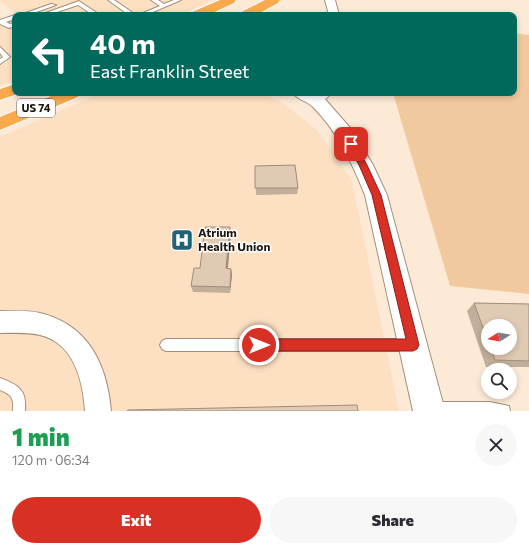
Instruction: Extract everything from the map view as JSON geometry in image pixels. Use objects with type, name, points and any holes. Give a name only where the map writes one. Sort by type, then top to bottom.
[{"type":"highway","points":[[204,12],[230,0]]},
{"type":"highway","points":[[252,12],[274,0]]},
{"type":"highway","name":"US 74","points":[[0,94],[12,90]]},
{"type":"highway","name":"US 74","points":[[0,124],[65,96]]},
{"type":"main road","points":[[314,96],[345,134],[363,165],[376,195],[428,410]]},
{"type":"street","points":[[330,0],[333,12]]},
{"type":"street","points":[[0,322],[41,324],[59,331],[74,342],[86,358],[93,374],[98,397],[98,411]]},
{"type":"lane","points":[[32,12],[70,0]]},
{"type":"lane","points":[[52,12],[88,0]]},
{"type":"lane","points":[[110,0],[128,12]]},
{"type":"lane","points":[[154,0],[164,6]]},
{"type":"lane","points":[[149,12],[178,0]]},
{"type":"lane","points":[[79,3],[92,12]]},
{"type":"lane","points":[[1,22],[12,18]]},
{"type":"lane","points":[[1,22],[12,25]]},
{"type":"lane","points":[[0,49],[8,57],[0,62]]},
{"type":"lane","points":[[166,345],[413,345]]},
{"type":"lane","points":[[0,384],[14,390],[20,401],[19,411]]},
{"type":"lane","points":[[428,410],[490,408],[504,411]]},
{"type":"shaded area","points":[[0,0],[214,0],[188,12],[13,12]]},
{"type":"shaded area","points":[[12,21],[12,81],[0,86],[0,25]]},
{"type":"shaded area","points":[[517,33],[529,35],[529,294],[450,286],[394,96],[517,96]]},
{"type":"shaded area","name":"Atrium Health Union","points":[[94,96],[268,96],[281,102],[317,130],[352,181],[399,411],[0,411],[0,137]]},
{"type":"building","points":[[295,165],[298,188],[255,188],[255,166]]},
{"type":"building","points":[[205,227],[230,227],[226,268],[231,269],[230,287],[191,286],[194,268],[200,268]]},
{"type":"building","points":[[474,303],[529,304],[529,361],[495,360],[493,355],[517,355],[517,319],[481,319],[481,322]]},
{"type":"building","points":[[357,405],[358,411],[127,411],[128,410]]},
{"type":"place","name":"Atrium Health Union","points":[[182,240]]},
{"type":"route","points":[[259,345],[413,345],[376,195],[363,165],[351,144]]}]
